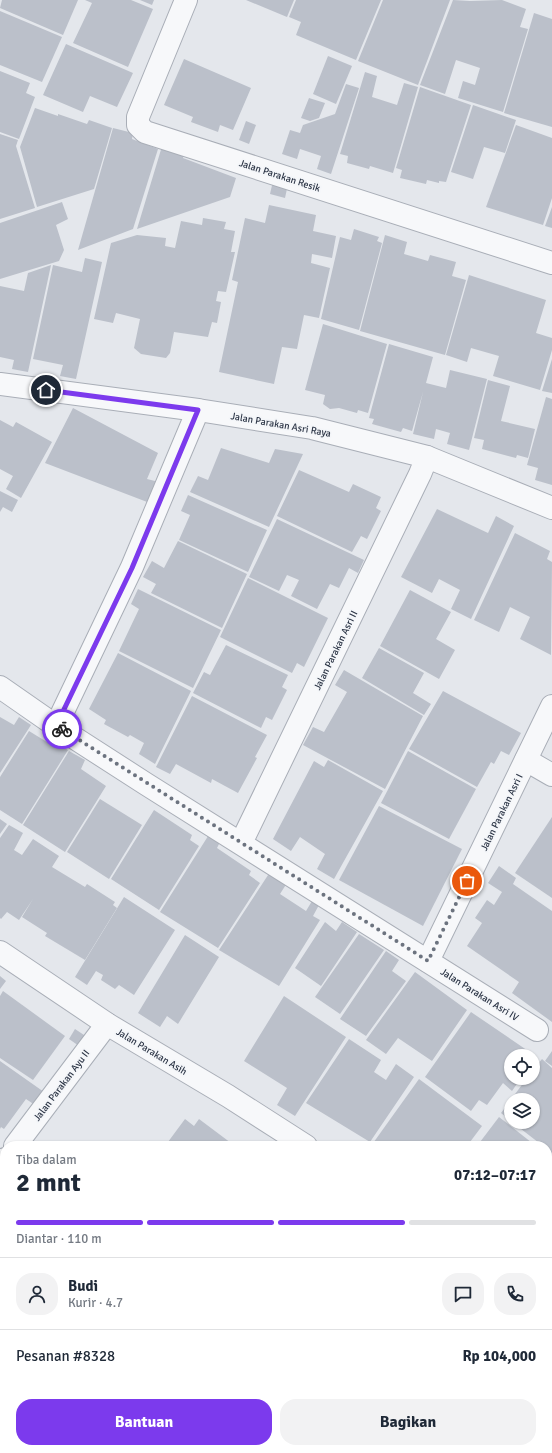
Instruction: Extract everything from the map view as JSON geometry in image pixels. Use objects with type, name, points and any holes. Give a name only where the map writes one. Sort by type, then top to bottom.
[{"type":"street","name":"Jalan Parakan Resik","points":[[186,0],[138,117],[138,125],[145,132],[552,263]]},
{"type":"street","name":"Jalan Parakan Asri Raya","points":[[0,384],[198,410],[312,428],[427,456],[552,508]]},
{"type":"street","points":[[56,726],[132,568],[198,410]]},
{"type":"street","name":"Jalan Parakan Asri II","points":[[241,843],[417,481],[427,456]]},
{"type":"street","name":"Jalan Parakan Asri IV","points":[[0,687],[56,726],[537,1030]]},
{"type":"street","name":"Jalan Parakan Asri I","points":[[428,961],[552,706]]},
{"type":"street","points":[[526,760],[552,775]]},
{"type":"street","name":"Jalan Parakan Asih","points":[[0,952],[107,1024],[228,1096],[296,1141]]},
{"type":"street","name":"Jalan Parakan Ayu II","points":[[19,1141],[107,1024]]},
{"type":"building","points":[[2,0],[78,0],[63,35],[0,8]]},
{"type":"building","points":[[85,0],[131,0],[153,9],[128,67],[73,43],[92,3]]},
{"type":"building","points":[[140,0],[154,0],[152,5]]},
{"type":"building","points":[[246,0],[294,0],[287,17]]},
{"type":"building","points":[[296,0],[381,0],[356,60],[296,35],[301,22],[289,17]]},
{"type":"building","points":[[383,0],[450,0],[418,85],[358,61]]},
{"type":"building","points":[[453,0],[502,0],[526,9],[520,27],[528,29],[503,112],[458,98],[463,81],[475,85],[480,68],[456,60],[445,94],[420,85]]},
{"type":"building","points":[[0,11],[62,37],[42,82],[0,65]]},
{"type":"building","points":[[534,13],[552,19],[552,127],[504,113]]},
{"type":"building","points":[[66,44],[133,73],[117,107],[90,96],[83,112],[43,95]]},
{"type":"building","points":[[328,56],[352,66],[336,104],[313,94]]},
{"type":"building","points":[[184,59],[251,88],[233,130],[220,125],[218,132],[191,122],[193,117],[164,105]]},
{"type":"building","points":[[0,71],[30,83],[26,93],[35,97],[19,139],[0,132]]},
{"type":"building","points":[[365,72],[377,76],[372,97],[397,105],[404,83],[418,87],[393,173],[370,166],[369,169],[347,163],[348,156],[340,154]]},
{"type":"building","points":[[346,84],[359,88],[331,174],[317,169],[321,156],[300,149],[297,159],[282,154],[290,130],[300,133],[303,125],[335,114]]},
{"type":"building","points":[[420,87],[471,105],[446,182],[439,181],[439,183],[427,180],[426,184],[400,178],[402,170],[396,168]]},
{"type":"building","points":[[309,98],[325,103],[319,118],[310,121],[301,118]]},
{"type":"building","points":[[473,105],[516,120],[505,153],[484,147],[473,179],[451,172]]},
{"type":"building","points":[[35,108],[87,124],[89,120],[112,128],[94,189],[37,207],[20,147]]},
{"type":"building","points":[[246,121],[256,125],[249,144],[239,140]]},
{"type":"building","points":[[516,125],[552,138],[552,198],[543,225],[486,207]]},
{"type":"building","points":[[113,128],[133,133],[132,139],[158,149],[133,229],[78,250]]},
{"type":"building","points":[[0,134],[18,140],[16,146],[35,208],[0,219]]},
{"type":"building","points":[[163,143],[185,151],[183,158],[236,178],[230,197],[137,229]]},
{"type":"building","points":[[273,181],[288,184],[285,198],[270,194]]},
{"type":"building","points":[[62,202],[68,219],[56,225],[64,250],[59,261],[0,279],[0,223]]},
{"type":"building","points":[[269,205],[316,215],[313,231],[336,236],[332,258],[312,254],[311,263],[330,268],[319,318],[304,315],[297,349],[282,347],[274,384],[219,372],[238,282],[232,280],[245,218],[265,223]]},
{"type":"building","points":[[552,207],[552,228],[545,226]]},
{"type":"building","points":[[203,218],[226,222],[224,229],[235,231],[231,252],[235,252],[226,292],[218,291],[216,301],[221,302],[217,323],[212,322],[208,337],[174,332],[170,353],[166,358],[141,354],[134,348],[140,319],[116,313],[113,323],[94,319],[111,243],[137,235],[166,238],[165,246],[175,248],[181,221],[202,225]]},
{"type":"building","points":[[354,229],[379,237],[377,241],[382,243],[359,330],[321,319],[340,237],[351,240]]},
{"type":"building","points":[[385,235],[407,242],[404,254],[428,261],[430,255],[456,262],[452,276],[466,280],[445,355],[360,331]]},
{"type":"building","points":[[85,258],[102,262],[76,379],[60,376],[63,365],[33,359],[53,265],[82,272]]},
{"type":"building","points":[[51,265],[28,372],[12,369],[14,360],[0,357],[0,286],[24,291],[28,273]]},
{"type":"building","points":[[469,275],[546,300],[536,333],[552,338],[552,350],[540,390],[493,376],[499,356],[471,348],[467,362],[446,355]]},
{"type":"building","points":[[323,324],[387,344],[368,413],[358,410],[357,413],[339,408],[330,409],[323,404],[325,395],[305,390]]},
{"type":"building","points":[[389,344],[433,357],[426,383],[446,388],[450,370],[487,379],[469,450],[447,444],[450,433],[436,429],[434,439],[413,434],[423,392],[412,431],[403,428],[401,432],[372,424],[374,419],[369,418]]},
{"type":"building","points":[[552,359],[552,393],[542,391]]},
{"type":"building","points":[[488,380],[510,386],[501,421],[535,429],[528,458],[517,455],[516,458],[482,449],[484,440],[474,438]]},
{"type":"building","points":[[546,397],[552,399],[552,485],[535,480],[538,468],[527,465]]},
{"type":"building","points":[[73,408],[158,453],[147,479],[163,483],[155,505],[45,463]]},
{"type":"building","points":[[0,420],[13,427],[16,422],[52,442],[21,498],[6,489],[13,476],[0,469]]},
{"type":"building","points":[[221,448],[269,463],[275,449],[303,454],[269,527],[190,492],[198,476],[208,480]]},
{"type":"building","points":[[299,470],[349,492],[353,484],[381,497],[376,508],[381,511],[367,539],[361,536],[352,552],[277,516]]},
{"type":"building","points":[[0,491],[18,500],[12,512],[3,507],[0,512]]},
{"type":"building","points":[[188,495],[267,530],[248,572],[179,540],[190,515],[181,511]]},
{"type":"building","points":[[437,509],[488,533],[496,516],[514,526],[471,619],[451,609],[460,590],[439,579],[432,593],[401,577]]},
{"type":"building","points":[[277,519],[364,560],[358,573],[349,568],[339,588],[330,584],[317,609],[291,596],[299,580],[287,575],[279,591],[249,577]]},
{"type":"building","points":[[515,533],[550,551],[547,559],[552,562],[551,655],[520,639],[530,617],[510,607],[499,632],[474,620]]},
{"type":"building","points":[[178,541],[247,574],[222,628],[151,593],[156,584],[143,577],[152,561],[164,568]]},
{"type":"building","points":[[248,578],[328,618],[304,667],[297,663],[292,673],[220,637]]},
{"type":"building","points":[[138,589],[221,630],[193,688],[119,651],[139,609],[131,604]]},
{"type":"building","points":[[410,590],[451,612],[436,639],[455,650],[439,679],[380,646]]},
{"type":"building","points":[[226,645],[288,675],[282,687],[287,690],[272,720],[266,717],[261,728],[193,693],[204,672],[210,675]]},
{"type":"building","points":[[379,648],[424,673],[413,693],[431,704],[424,715],[362,678]]},
{"type":"building","points":[[118,653],[191,691],[155,764],[139,754],[144,743],[130,735],[128,737],[104,724],[106,720],[89,709]]},
{"type":"building","points":[[344,670],[423,716],[385,789],[303,745],[313,727],[324,732],[347,692],[335,685]]},
{"type":"building","points":[[443,691],[521,733],[509,755],[501,751],[494,764],[491,762],[477,787],[409,749]]},
{"type":"building","points":[[192,696],[267,735],[255,757],[257,758],[238,793],[212,779],[211,783],[176,764],[170,774],[156,767]]},
{"type":"building","points":[[0,717],[14,725],[19,717],[31,725],[0,773]]},
{"type":"building","points":[[29,731],[55,747],[57,744],[68,750],[22,824],[0,810],[0,777]]},
{"type":"building","points":[[69,751],[85,760],[81,769],[106,786],[65,852],[23,825]]},
{"type":"building","points":[[408,751],[476,789],[449,839],[381,803]]},
{"type":"building","points":[[328,760],[383,791],[334,879],[317,869],[325,854],[300,837],[291,851],[273,839],[314,761],[324,767]]},
{"type":"building","points":[[100,799],[142,825],[109,879],[67,852]]},
{"type":"building","points":[[379,806],[462,849],[423,926],[339,880]]},
{"type":"building","points":[[154,810],[192,835],[190,840],[199,846],[159,910],[111,879]]},
{"type":"building","points":[[552,817],[552,898],[515,873]]},
{"type":"building","points":[[0,819],[7,824],[0,834]]},
{"type":"building","points":[[9,825],[23,833],[14,850],[22,855],[33,839],[59,856],[52,867],[85,887],[87,884],[115,902],[113,905],[117,908],[85,960],[45,936],[47,933],[22,917],[33,899],[19,920],[7,912],[1,919],[0,918],[0,838]]},
{"type":"building","points":[[210,833],[221,840],[217,848],[251,871],[249,875],[260,883],[218,948],[160,912]]},
{"type":"building","points":[[499,866],[516,878],[513,884],[552,911],[552,1022],[512,993],[519,982],[467,946],[482,923],[475,918],[487,900],[494,905],[502,892],[488,883]]},
{"type":"building","points":[[270,872],[287,883],[280,894],[306,911],[312,901],[319,905],[313,916],[320,920],[279,986],[219,950]]},
{"type":"building","points":[[124,897],[175,930],[134,995],[119,985],[115,989],[101,980],[103,975],[96,971],[87,985],[75,977]]},
{"type":"building","points":[[325,922],[336,931],[342,922],[357,932],[321,986],[295,968]]},
{"type":"building","points":[[359,934],[384,950],[340,1014],[315,997]]},
{"type":"building","points":[[185,935],[219,957],[178,1024],[167,1016],[160,1027],[138,1013]]},
{"type":"building","points":[[386,951],[399,960],[392,971],[406,981],[366,1036],[340,1019]]},
{"type":"building","points":[[415,972],[467,1010],[432,1061],[398,1038],[386,1054],[366,1040]]},
{"type":"building","points":[[0,976],[6,981],[0,989]]},
{"type":"building","points":[[3,991],[65,1036],[33,1080],[0,1058],[0,996]]},
{"type":"building","points":[[284,996],[346,1037],[295,1116],[277,1105],[287,1088],[244,1061]]},
{"type":"building","points":[[471,1012],[525,1049],[504,1049],[504,1084],[503,1083],[487,1105],[479,1100],[471,1111],[425,1077]]},
{"type":"building","points":[[75,1029],[87,1037],[79,1046],[69,1039]]},
{"type":"building","points":[[349,1039],[381,1060],[374,1072],[386,1080],[396,1064],[414,1077],[371,1141],[306,1103]]},
{"type":"building","points":[[552,1051],[552,1066],[545,1061]]},
{"type":"building","points":[[542,1059],[552,1068],[552,1141],[537,1141],[521,1129],[540,1129],[540,1093],[516,1093],[522,1085],[540,1085],[540,1061]]},
{"type":"building","points":[[0,1061],[44,1092],[35,1105],[26,1099],[4,1129],[1,1127],[0,1129]]},
{"type":"building","points":[[419,1079],[482,1126],[471,1141],[375,1141]]},
{"type":"building","points":[[505,1085],[516,1085],[512,1091]]},
{"type":"building","points":[[499,1117],[504,1121],[504,1129],[514,1129],[530,1141],[481,1141]]},
{"type":"building","points":[[185,1119],[194,1126],[199,1119],[228,1141],[169,1141]]},
{"type":"way so far","points":[[62,729],[146,784],[428,961],[467,881]]},
{"type":"route","points":[[46,390],[198,410],[132,568],[56,726],[62,729]]}]
